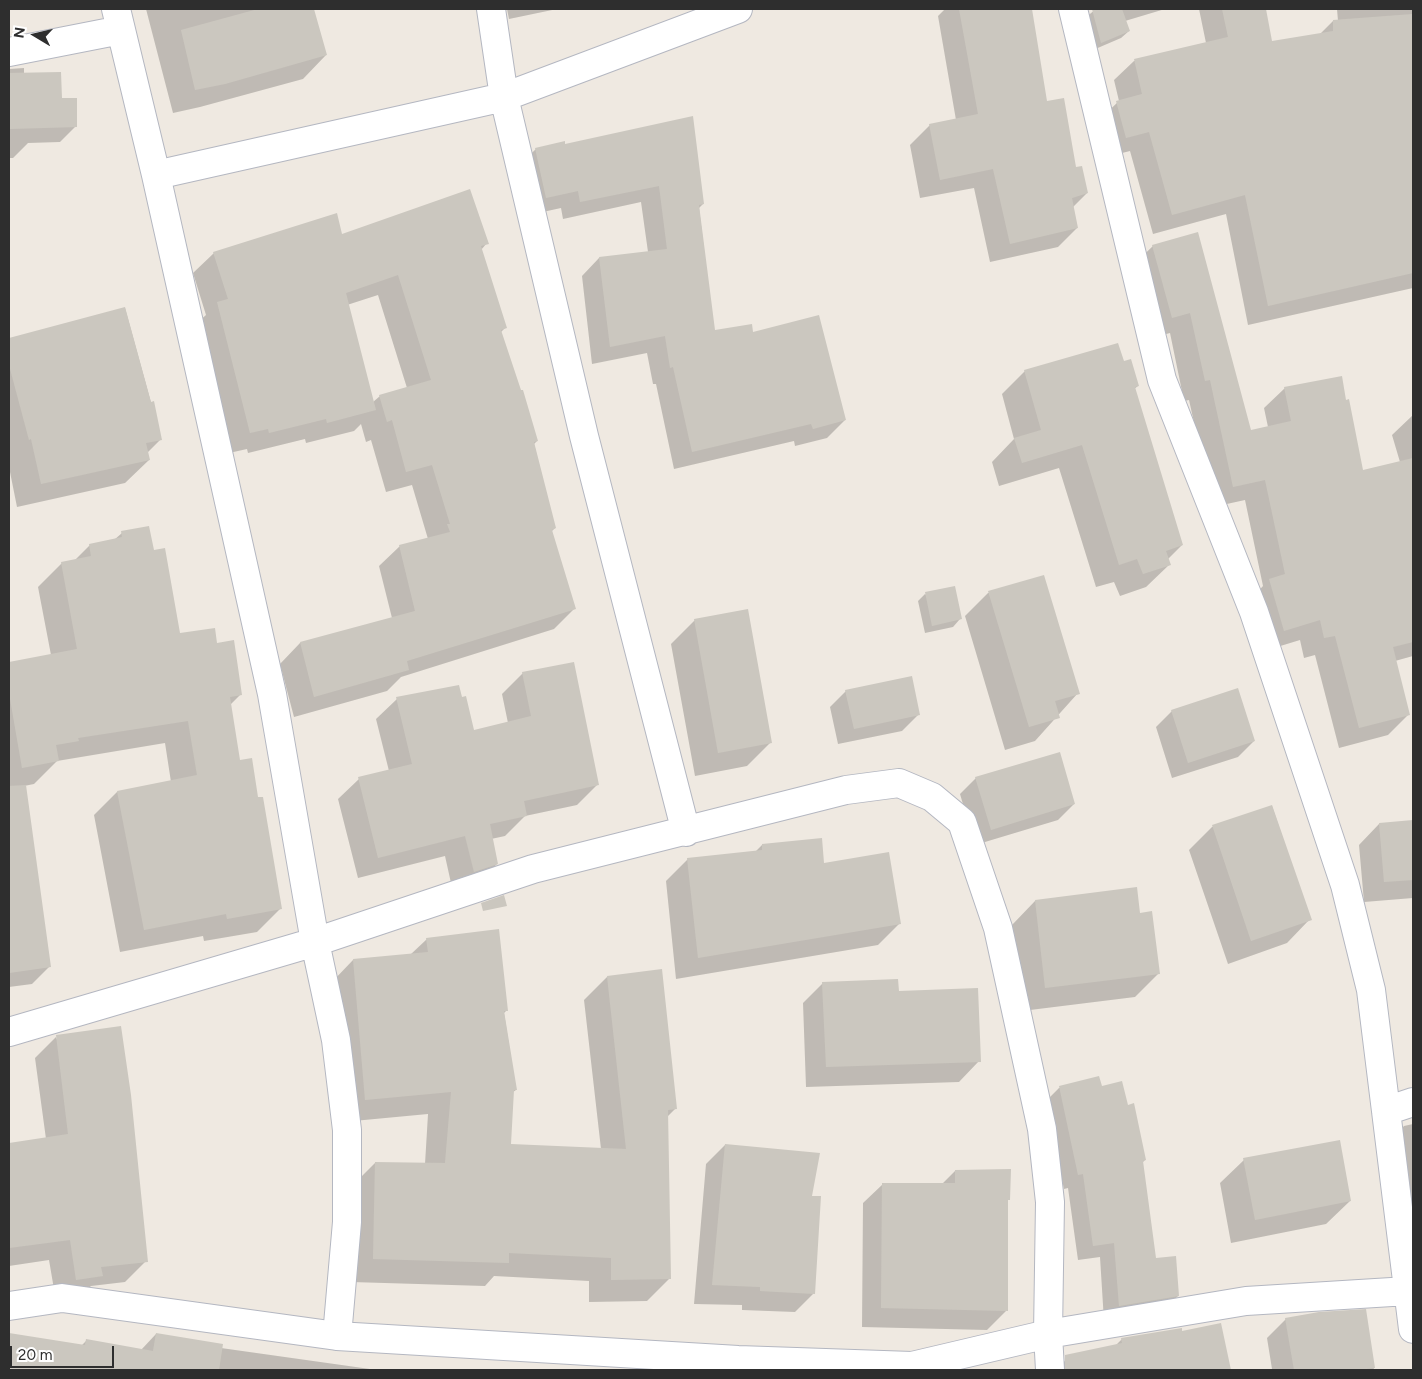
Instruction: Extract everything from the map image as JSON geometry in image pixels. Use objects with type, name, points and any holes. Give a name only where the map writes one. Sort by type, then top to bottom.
[{"type":"street","points":[[490,9],[504,97],[584,436],[686,832]]},
{"type":"street","points":[[156,174],[504,97],[738,9]]},
{"type":"street","points":[[1073,9],[1162,380],[1254,612],[1345,885],[1371,990],[1413,1329]]},
{"type":"street","points":[[9,52],[118,19],[156,174],[272,694],[316,942],[336,1040],[347,1130],[347,1222],[337,1336]]},
{"type":"street","points":[[9,1032],[316,942],[533,869],[686,832],[846,790],[898,783],[932,798],[962,822],[998,928],[1042,1129],[1050,1202],[1048,1334],[1050,1370]]},
{"type":"street","points":[[1386,1111],[1413,1102]]},
{"type":"street","points":[[9,1306],[62,1298],[337,1336],[738,1360],[912,1366],[1048,1334],[1246,1301],[1408,1292]]},
{"type":"building","points":[[258,9],[314,9],[327,55],[225,84],[195,90],[181,30]]},
{"type":"building","points":[[959,9],[1032,9],[1047,101],[1064,98],[1076,167],[1082,166],[1088,193],[1072,198],[1078,228],[1010,244],[993,169],[940,180],[929,124],[978,114]]},
{"type":"building","points":[[1092,9],[1122,9],[1130,31],[1101,43]]},
{"type":"building","points":[[1222,9],[1266,9],[1272,41],[1333,31],[1333,20],[1413,14],[1413,273],[1268,306],[1245,195],[1172,215],[1149,132],[1126,138],[1116,101],[1142,94],[1134,59],[1228,37]]},
{"type":"building","points":[[61,72],[62,98],[77,98],[77,127],[9,129],[9,73]]},
{"type":"building","points":[[693,116],[704,204],[699,205],[715,330],[752,324],[753,332],[819,315],[846,420],[813,429],[811,424],[692,452],[673,367],[670,368],[665,336],[610,347],[599,257],[667,249],[659,186],[580,202],[578,191],[546,198],[535,148],[565,141],[565,144]]},
{"type":"building","points":[[470,189],[489,244],[481,246],[507,328],[501,330],[521,390],[523,390],[538,441],[534,442],[556,528],[552,530],[576,609],[407,661],[409,670],[314,697],[300,642],[415,611],[399,545],[450,532],[447,524],[450,524],[432,465],[406,472],[392,420],[387,422],[379,395],[431,380],[398,275],[346,293],[376,410],[327,423],[326,419],[269,433],[268,429],[250,433],[217,302],[228,299],[213,252],[337,213],[342,234]]},
{"type":"building","points":[[1198,232],[1251,430],[1291,421],[1284,387],[1342,376],[1346,400],[1349,399],[1363,470],[1413,458],[1413,642],[1393,647],[1410,715],[1359,728],[1335,636],[1324,638],[1320,620],[1284,631],[1269,579],[1285,574],[1265,480],[1233,487],[1210,380],[1205,381],[1190,313],[1172,318],[1152,245]]},
{"type":"building","points":[[125,307],[151,402],[154,401],[162,440],[146,443],[150,460],[41,484],[31,439],[29,440],[9,365],[9,338]]},
{"type":"building","points":[[1118,343],[1124,361],[1131,359],[1139,386],[1135,387],[1183,545],[1166,551],[1171,565],[1143,574],[1137,559],[1119,565],[1082,445],[1022,463],[1014,438],[1041,430],[1024,370]]},
{"type":"building","points":[[149,526],[154,550],[165,548],[180,633],[215,628],[217,643],[234,640],[242,695],[230,697],[240,760],[252,758],[258,797],[263,797],[282,909],[227,919],[226,914],[144,930],[117,791],[197,775],[188,721],[78,738],[79,741],[56,745],[59,761],[22,768],[9,693],[9,662],[77,649],[61,562],[91,556],[89,544],[122,537],[121,531]]},
{"type":"building","points":[[1044,575],[1080,694],[1055,701],[1060,718],[1029,727],[988,591]]},
{"type":"building","points":[[955,586],[962,619],[932,626],[925,592]]},
{"type":"building","points":[[748,609],[772,743],[718,753],[694,619]]},
{"type":"building","points":[[574,662],[599,785],[524,801],[527,816],[490,824],[498,864],[474,872],[465,836],[378,858],[358,777],[412,764],[396,697],[459,685],[462,697],[466,696],[474,730],[531,716],[522,672]]},
{"type":"building","points":[[912,676],[920,715],[854,729],[845,690]]},
{"type":"building","points":[[1238,688],[1255,741],[1188,763],[1171,710]]},
{"type":"building","points":[[1060,752],[1075,804],[991,830],[975,777]]},
{"type":"building","points":[[26,785],[51,967],[9,973],[9,786]]},
{"type":"building","points":[[1272,805],[1312,920],[1251,941],[1212,825]]},
{"type":"building","points":[[1413,820],[1413,880],[1384,882],[1379,823]]},
{"type":"building","points":[[822,838],[824,863],[889,852],[901,924],[698,958],[687,858],[762,850],[762,844]]},
{"type":"building","points":[[1137,887],[1140,913],[1152,911],[1160,974],[1045,988],[1035,900]]},
{"type":"building","points":[[504,895],[507,906],[483,911],[481,903]]},
{"type":"building","points":[[499,929],[508,1011],[504,1011],[517,1090],[514,1090],[511,1144],[626,1149],[607,976],[662,969],[677,1109],[668,1110],[671,1279],[611,1280],[611,1258],[509,1253],[509,1263],[373,1259],[375,1162],[445,1163],[451,1092],[365,1100],[353,959],[428,952],[426,938]]},
{"type":"building","points":[[898,979],[899,991],[978,988],[981,1062],[826,1067],[822,982]]},
{"type":"building","points":[[121,1026],[131,1095],[148,1262],[101,1267],[103,1276],[76,1280],[70,1240],[9,1248],[9,1143],[68,1134],[56,1035]]},
{"type":"building","points":[[1099,1076],[1102,1086],[1122,1081],[1128,1105],[1134,1103],[1146,1160],[1143,1161],[1156,1258],[1176,1256],[1179,1296],[1119,1306],[1114,1243],[1093,1246],[1083,1174],[1078,1175],[1059,1086]]},
{"type":"building","points":[[1340,1140],[1351,1201],[1255,1220],[1243,1158]]},
{"type":"building","points":[[725,1144],[820,1153],[812,1196],[821,1196],[815,1294],[760,1291],[760,1287],[712,1285]]},
{"type":"building","points":[[1011,1169],[1010,1200],[1008,1200],[1008,1311],[881,1308],[882,1183],[955,1183],[955,1170]]},
{"type":"building","points":[[1366,1309],[1375,1368],[1358,1370],[1294,1370],[1285,1318],[1319,1312]]},
{"type":"building","points":[[1221,1323],[1231,1370],[1065,1370],[1065,1355],[1122,1343],[1121,1338],[1182,1328],[1182,1331]]},
{"type":"building","points":[[9,1333],[85,1345],[86,1339],[153,1351],[156,1333],[223,1344],[219,1370],[9,1370]]}]
